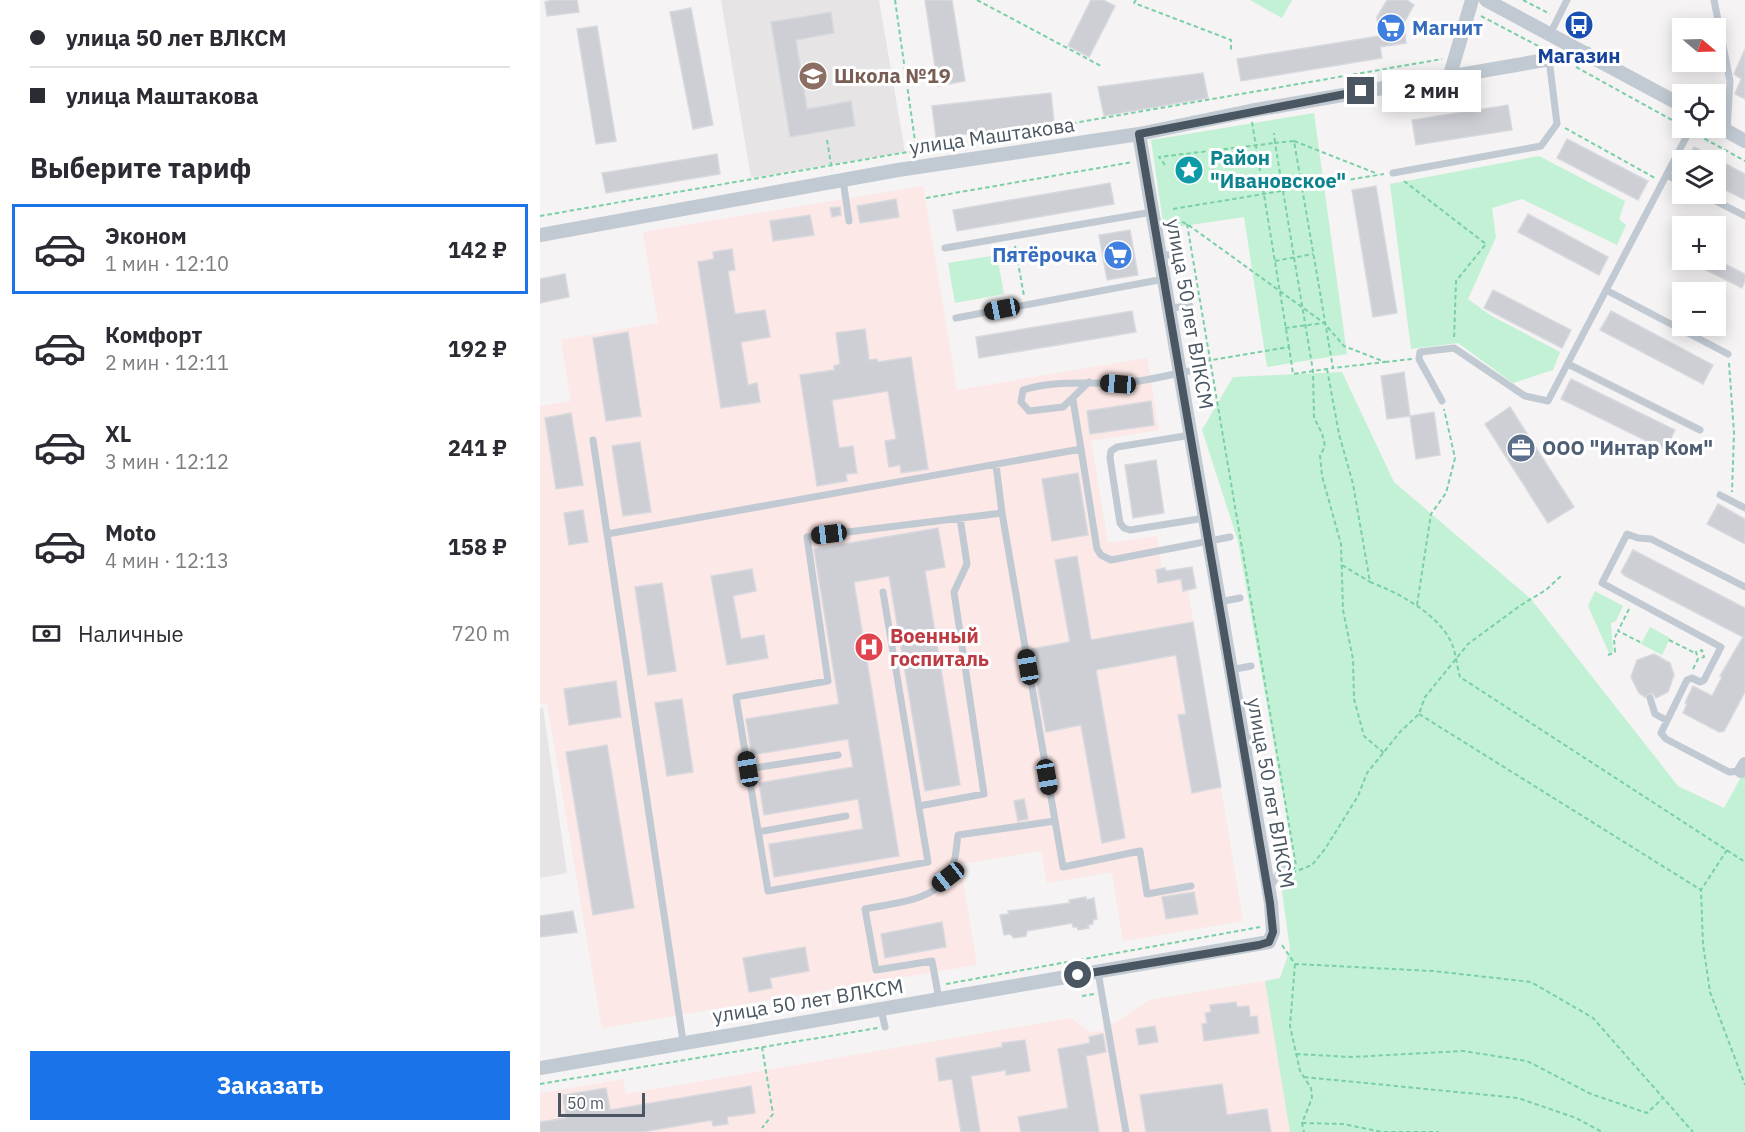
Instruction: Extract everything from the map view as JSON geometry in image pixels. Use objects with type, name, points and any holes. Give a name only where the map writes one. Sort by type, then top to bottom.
[{"type":"street","points":[[1450,75],[1472,0]]},
{"type":"street","points":[[1486,0],[1672,100]]},
{"type":"street","name":"улица Маштакова","points":[[540,235],[919,167],[1139,134],[1450,75],[1586,53]]},
{"type":"street","points":[[1726,131],[1745,141]]},
{"type":"street","name":"улица 50 лет ВЛКСМ","points":[[540,1068],[683,1041],[1269,942],[1267,930],[1269,898],[1139,134]]},
{"type":"lane","points":[[1550,34],[1567,0]]},
{"type":"lane","points":[[1713,0],[1730,81],[1726,102]]},
{"type":"lane","points":[[1394,173],[1541,146],[1557,124],[1548,59]]},
{"type":"lane","points":[[1442,401],[1419,358],[1420,352],[1454,348],[1525,396],[1548,401],[1685,138]]},
{"type":"lane","points":[[1664,178],[1672,180]]},
{"type":"lane","points":[[838,181],[849,221]]},
{"type":"lane","points":[[1722,204],[1745,216]]},
{"type":"lane","points":[[945,248],[1152,212]]},
{"type":"lane","points":[[1160,256],[1181,253]]},
{"type":"lane","points":[[956,318],[1164,279]]},
{"type":"lane","points":[[1606,290],[1728,354]]},
{"type":"lane","points":[[1169,308],[1190,306]]},
{"type":"lane","points":[[1568,364],[1700,430]]},
{"type":"lane","points":[[1089,382],[1073,400],[1063,407],[1029,411],[1021,402],[1023,390],[1035,386],[1089,382],[1118,384],[1200,366]]},
{"type":"lane","points":[[1073,400],[1097,549],[1101,555],[1111,561],[1230,537]]},
{"type":"lane","points":[[1191,435],[1117,447],[1111,451],[1110,458],[1120,523],[1124,528],[1130,530],[1205,518]]},
{"type":"lane","points":[[593,440],[683,1041]]},
{"type":"lane","points":[[607,534],[1081,449]]},
{"type":"lane","points":[[996,465],[1002,513],[1063,867],[1140,851],[1147,894],[1191,886]]},
{"type":"lane","points":[[1720,495],[1745,508]]},
{"type":"lane","points":[[883,592],[928,862],[768,891],[736,697],[828,681],[807,537],[1002,513]]},
{"type":"lane","points":[[919,806],[984,794],[954,592],[967,564],[960,518]]},
{"type":"lane","points":[[1743,767],[1729,772],[1665,739],[1661,733],[1686,680],[1692,678],[1703,682],[1721,647],[1602,584],[1627,534],[1651,539],[1745,587]]},
{"type":"lane","points":[[1219,602],[1240,598]]},
{"type":"lane","points":[[1230,670],[1251,666]]},
{"type":"lane","points":[[1650,698],[1655,714],[1666,720]]},
{"type":"lane","points":[[1242,739],[1263,736]]},
{"type":"lane","points":[[748,769],[838,755]]},
{"type":"lane","points":[[758,832],[846,816]]},
{"type":"lane","points":[[939,999],[932,961],[876,970],[865,909],[923,897],[948,877],[955,857],[958,835],[1055,821]]},
{"type":"lane","points":[[1269,898],[1284,864]]},
{"type":"lane","points":[[1098,972],[1126,1132]]},
{"type":"lane","points":[[881,1008],[885,1027]]},
{"type":"path","points":[[895,0],[919,167]]},
{"type":"path","points":[[977,0],[1101,66]]},
{"type":"path","points":[[1137,0],[1134,3],[1231,40],[1231,52]]},
{"type":"path","points":[[1523,0],[1558,19]]},
{"type":"path","points":[[540,216],[1446,58]]},
{"type":"path","points":[[1557,124],[1664,178]]},
{"type":"path","points":[[1274,133],[1313,371],[1314,418],[1322,433],[1325,446],[1320,456],[1322,476],[1341,544],[1343,610],[1353,659],[1354,699],[1364,736],[1384,753]]},
{"type":"path","points":[[1705,138],[1745,161]]},
{"type":"path","points":[[827,140],[831,165],[838,181]]},
{"type":"path","points":[[1294,141],[1324,323],[1334,368]]},
{"type":"path","points":[[926,198],[1160,157],[1294,141],[1380,175],[1173,210]]},
{"type":"path","points":[[1256,146],[1293,374],[1419,358]]},
{"type":"path","points":[[1160,157],[1166,165]]},
{"type":"path","points":[[1394,173],[1486,244],[1456,281],[1454,348]]},
{"type":"path","points":[[1175,219],[1187,224],[1303,307],[1324,323],[1344,346],[1385,362]]},
{"type":"path","points":[[1187,224],[1296,866],[1283,884]]},
{"type":"path","points":[[1013,236],[1026,305]]},
{"type":"path","points":[[1274,261],[1313,254]]},
{"type":"path","points":[[1285,328],[1324,323]]},
{"type":"path","points":[[1200,366],[1211,360],[1289,347]]},
{"type":"path","points":[[1728,354],[1734,433],[1732,501]]},
{"type":"path","points":[[1327,369],[1339,434],[1353,484],[1370,582]]},
{"type":"path","points":[[1416,606],[1431,514],[1446,493],[1455,458],[1442,401]]},
{"type":"path","points":[[1342,565],[1370,582],[1396,592],[1416,606],[1444,632],[1452,645],[1460,677],[1745,862]]},
{"type":"path","points":[[1292,873],[1312,864],[1325,849],[1358,796],[1367,774],[1419,714],[1425,697],[1468,644],[1492,625],[1546,590],[1562,575]]},
{"type":"path","points":[[1608,655],[1615,652],[1614,639],[1634,601]]},
{"type":"path","points":[[1618,631],[1642,643]]},
{"type":"path","points":[[1670,640],[1695,653]]},
{"type":"path","points":[[1419,714],[1701,890]]},
{"type":"path","points":[[1727,850],[1701,890],[1703,944],[1710,992],[1745,1085]]},
{"type":"path","points":[[1269,898],[1267,930],[1295,964],[1290,1026],[1296,1054],[1304,1077],[1311,1088],[1312,1098],[1302,1123],[1304,1132]]},
{"type":"path","points":[[1295,964],[1433,971],[1531,982],[1593,1018],[1693,1132]]},
{"type":"path","points":[[540,1084],[885,1027]]},
{"type":"path","points":[[762,1047],[773,1114],[762,1128]]},
{"type":"path","points":[[1296,1054],[1352,1057],[1463,1051],[1527,1061],[1592,1094],[1647,1113],[1662,1099]]},
{"type":"path","points":[[1304,1077],[1518,1098],[1576,1118],[1602,1132]]},
{"type":"path","points":[[1302,1123],[1343,1124],[1382,1132],[1439,1132]]},
{"type":"shaded area","name":"Школа №19","points":[[721,0],[879,0],[905,152],[751,178]]},
{"type":"shaded area","name":"Военный госпиталь","points":[[923,186],[957,390],[1147,358],[1159,430],[1091,441],[1108,543],[1157,536],[1162,569],[1156,570],[1158,583],[1181,580],[1183,591],[1188,590],[1243,921],[1123,941],[1112,872],[1047,883],[1041,851],[960,864],[977,965],[602,1028],[547,703],[540,704],[540,406],[571,401],[561,340],[658,323],[643,232]]},
{"type":"shaded area","points":[[540,708],[543,708],[567,873],[540,878]]},
{"type":"shaded area","points":[[1265,981],[1290,1132],[540,1132],[540,1093],[623,1079],[626,1094],[1071,1018],[1090,1032],[1103,1031],[1103,1025],[1115,1023],[1149,1000]]},
{"type":"green space","points":[[1250,0],[1292,0],[1282,18]]},
{"type":"green space","points":[[1314,113],[1347,354],[1267,367],[1244,217],[1164,229],[1151,140]]},
{"type":"green space","points":[[1539,156],[1625,201],[1619,219],[1626,225],[1617,245],[1522,199],[1492,208],[1496,237],[1468,299],[1490,315],[1560,352],[1553,370],[1513,383],[1458,343],[1411,349],[1390,184]]},
{"type":"green space","points":[[997,255],[1004,294],[955,303],[948,263]]},
{"type":"green space","points":[[1342,372],[1394,482],[1531,599],[1678,786],[1724,808],[1745,770],[1745,1132],[1290,1132],[1265,981],[1280,978],[1290,950],[1281,884],[1296,869],[1238,541],[1202,430],[1233,377]]},
{"type":"green space","points":[[1595,591],[1623,606],[1616,621],[1611,623],[1613,651],[1609,653],[1588,606]]},
{"type":"green space","points":[[1650,627],[1670,638],[1662,655],[1641,644]]},
{"type":"building","points":[[577,0],[579,12],[547,16],[545,2]]},
{"type":"building","points":[[925,0],[952,0],[965,81],[938,86]]},
{"type":"building","points":[[1091,0],[1103,0],[1115,6],[1089,57],[1068,46]]},
{"type":"building","points":[[1387,0],[1407,0],[1414,5],[1404,23],[1406,43],[1380,47],[1382,58],[1241,81],[1237,59],[1379,36],[1377,17]]},
{"type":"building","points":[[691,8],[713,125],[693,129],[670,12]]},
{"type":"building","points":[[831,12],[834,33],[796,40],[807,109],[851,101],[855,126],[790,137],[771,22]]},
{"type":"building","points":[[597,26],[616,141],[596,144],[577,29]]},
{"type":"building","points":[[1745,49],[1745,99],[1735,94],[1741,79],[1734,74]]},
{"type":"building","points":[[1203,73],[1208,98],[1104,116],[1098,87]]},
{"type":"building","points":[[1051,93],[1054,123],[936,138],[932,106]]},
{"type":"building","points":[[1508,105],[1512,130],[1416,145],[1412,120]]},
{"type":"building","points":[[1567,139],[1648,181],[1638,200],[1557,158]]},
{"type":"building","points":[[717,154],[720,174],[606,193],[602,173]]},
{"type":"building","points":[[1726,164],[1745,174],[1745,200],[1726,190]]},
{"type":"building","points":[[1110,183],[1114,204],[957,231],[953,210]]},
{"type":"building","points":[[1376,186],[1397,313],[1373,317],[1352,190]]},
{"type":"building","points":[[896,199],[899,217],[860,223],[857,206]]},
{"type":"building","points":[[840,207],[841,215],[832,217],[830,208]]},
{"type":"building","points":[[1528,214],[1608,257],[1599,275],[1518,232]]},
{"type":"building","points":[[810,215],[814,235],[773,241],[770,221]]},
{"type":"building","name":"Пятёрочка","points":[[1130,230],[1138,275],[1107,280],[1099,235]]},
{"type":"building","points":[[732,249],[735,270],[728,271],[735,314],[765,310],[770,337],[741,342],[748,385],[757,383],[760,402],[721,408],[698,262],[714,259],[713,252]]},
{"type":"building","points":[[1726,264],[1745,274],[1742,288],[1706,270],[1726,270]]},
{"type":"building","points":[[565,274],[569,297],[540,303],[540,279]]},
{"type":"building","points":[[1493,290],[1571,330],[1562,348],[1484,308]]},
{"type":"building","points":[[1132,311],[1136,332],[979,358],[976,337]]},
{"type":"building","points":[[1611,311],[1713,365],[1703,384],[1600,330]]},
{"type":"building","points":[[865,329],[869,360],[877,359],[878,362],[911,357],[928,469],[901,473],[900,465],[889,467],[885,441],[896,439],[888,391],[832,400],[839,448],[853,446],[857,473],[846,474],[847,481],[817,486],[800,375],[834,370],[834,366],[840,364],[836,333]]},
{"type":"building","points":[[628,332],[641,416],[606,421],[593,338]]},
{"type":"building","points":[[1404,372],[1410,416],[1387,419],[1381,376]]},
{"type":"building","points":[[1571,379],[1675,430],[1665,450],[1561,399]]},
{"type":"building","points":[[1151,401],[1154,425],[1090,434],[1087,411]]},
{"type":"building","points":[[1510,407],[1574,507],[1548,523],[1485,424]]},
{"type":"building","points":[[1434,412],[1440,455],[1416,459],[1410,416]]},
{"type":"building","points":[[571,413],[583,485],[556,489],[545,418]]},
{"type":"building","points":[[640,442],[651,512],[623,516],[612,446]]},
{"type":"building","points":[[1156,460],[1164,513],[1133,518],[1125,465]]},
{"type":"building","points":[[1078,473],[1088,535],[1052,541],[1042,479]]},
{"type":"building","points":[[1718,504],[1745,519],[1745,544],[1707,524]]},
{"type":"building","points":[[583,510],[588,542],[569,545],[564,513]]},
{"type":"building","points":[[938,528],[945,567],[925,571],[960,785],[925,791],[889,576],[854,582],[899,856],[774,877],[769,844],[863,829],[858,799],[764,815],[759,783],[853,767],[848,739],[752,755],[746,719],[839,704],[814,549]]},
{"type":"building","points":[[1633,550],[1745,608],[1745,692],[1724,731],[1719,732],[1683,713],[1687,704],[1685,703],[1693,686],[1712,696],[1722,677],[1720,676],[1743,637],[1625,576],[1621,572]]},
{"type":"building","points":[[1077,556],[1091,640],[1193,622],[1221,787],[1192,793],[1178,715],[1186,714],[1176,655],[1096,670],[1125,838],[1102,843],[1081,725],[1046,732],[1031,649],[1070,642],[1055,560]]},
{"type":"building","points":[[1192,567],[1196,588],[1183,591],[1181,579],[1158,583],[1156,570],[1165,568],[1166,571]]},
{"type":"building","points":[[752,569],[756,591],[733,596],[741,639],[764,635],[768,658],[727,665],[711,576]]},
{"type":"building","points":[[662,583],[676,671],[648,675],[635,587]]},
{"type":"building","points":[[1654,654],[1670,663],[1674,675],[1668,692],[1656,698],[1652,693],[1645,697],[1639,693],[1631,677],[1637,660]]},
{"type":"building","points":[[616,681],[621,717],[569,725],[564,689]]},
{"type":"building","points":[[682,699],[693,772],[667,776],[655,703]]},
{"type":"building","points":[[607,745],[634,908],[593,915],[566,752]]},
{"type":"building","points":[[1024,799],[1028,819],[1018,821],[1014,801]]},
{"type":"building","points":[[1194,892],[1198,914],[1166,919],[1162,897]]},
{"type":"building","points":[[1086,897],[1086,900],[1094,898],[1097,919],[1093,920],[1093,924],[1088,925],[1089,928],[1078,930],[1077,927],[1073,927],[1072,923],[1027,931],[1026,936],[1014,938],[1010,934],[1004,935],[1000,915],[1009,914],[1008,911],[1070,903],[1069,900]]},
{"type":"building","points":[[573,911],[577,932],[540,937],[540,916]]},
{"type":"building","points":[[942,922],[946,947],[885,958],[881,934]]},
{"type":"building","points":[[805,947],[809,971],[770,978],[772,988],[749,992],[743,958]]},
{"type":"building","points":[[1236,1002],[1237,1007],[1249,1006],[1250,1017],[1257,1016],[1259,1033],[1204,1041],[1202,1024],[1207,1023],[1205,1013],[1211,1012],[1210,1005]]},
{"type":"building","points":[[1155,1026],[1158,1042],[1139,1045],[1136,1029]]},
{"type":"building","points":[[1103,1034],[1106,1052],[1086,1056],[1099,1132],[1021,1132],[1018,1117],[1068,1108],[1058,1049],[1090,1043],[1089,1037]]},
{"type":"building","points":[[1025,1040],[1030,1071],[1006,1075],[1006,1070],[971,1076],[980,1132],[961,1132],[952,1079],[939,1081],[936,1058],[1002,1047],[1002,1043]]},
{"type":"building","points":[[1222,1084],[1227,1115],[1267,1109],[1271,1132],[1146,1132],[1140,1095]]},
{"type":"building","points":[[751,1086],[755,1113],[727,1117],[728,1124],[713,1126],[712,1120],[642,1132],[540,1132],[540,1122],[566,1118],[563,1095],[606,1088],[610,1110]]},
{"type":"place","name":"Магазин","points":[[1579,25]]},
{"type":"place","name":"Магнит","points":[[1391,28]]},
{"type":"place","name":"Школа №19","points":[[813,76]]},
{"type":"place","name":"Район \"Ивановское\"","points":[[1189,170]]},
{"type":"place","name":"Пятёрочка","points":[[1118,255]]},
{"type":"place","name":"ООО \"Интар Ком\"","points":[[1521,448]]},
{"type":"place","name":"Военный госпиталь","points":[[869,647]]},
{"type":"route","points":[[1078,975],[1259,945],[1269,942],[1273,932],[1270,903],[1139,134],[1361,91]]}]
